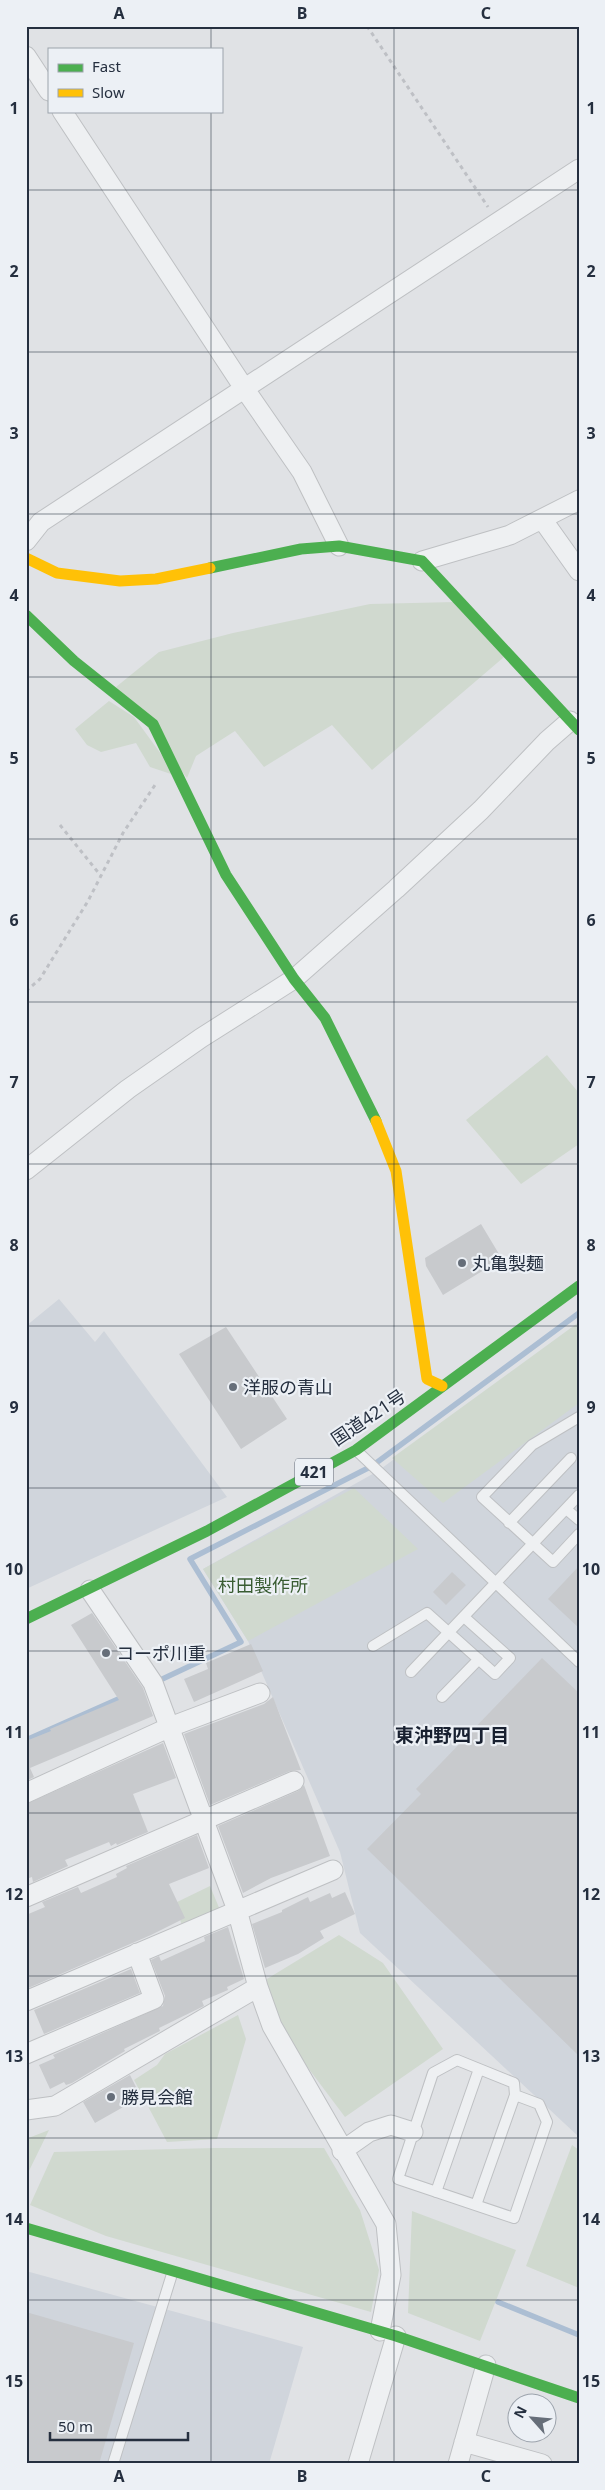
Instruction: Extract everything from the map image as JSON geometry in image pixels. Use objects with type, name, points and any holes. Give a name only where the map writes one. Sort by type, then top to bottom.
[{"type":"main road","points":[[26,558],[57,573],[120,581],[156,579],[302,549],[339,546],[422,561],[575,726]]},
{"type":"main road","points":[[26,615],[74,661],[154,724],[226,875],[294,979],[325,1018],[370,1106],[396,1171],[427,1379],[442,1386]]},
{"type":"main road","name":"国道421号","points":[[26,1619],[90,1590],[207,1531],[356,1450],[579,1286]]},
{"type":"main road","points":[[26,2228],[172,2272],[388,2333],[579,2398]]},
{"type":"street","points":[[26,56],[48,89]]},
{"type":"street","points":[[63,112],[244,388],[302,472],[339,546]]},
{"type":"street","points":[[26,541],[41,522],[579,169]]},
{"type":"street","points":[[422,561],[510,535],[579,500]]},
{"type":"street","points":[[542,519],[579,571]]},
{"type":"street","points":[[26,1170],[128,1089],[201,1038],[294,979],[396,889],[481,810],[547,741],[575,726]]},
{"type":"street","points":[[90,1590],[153,1683],[237,1910],[258,1987],[272,2026],[342,2151],[386,2224],[391,2275],[388,2333],[358,2464]]},
{"type":"street","points":[[26,1793],[170,1727],[260,1693]]},
{"type":"street","points":[[26,1896],[294,1781]]},
{"type":"street","points":[[26,2001],[333,1870]]},
{"type":"street","points":[[26,2054],[154,1999],[137,1953]]},
{"type":"street","points":[[26,2110],[55,2106],[258,1987]]},
{"type":"street","points":[[342,2151],[369,2132],[391,2125],[413,2132]]},
{"type":"street","points":[[458,2464],[486,2366]]},
{"type":"street","points":[[464,2442],[542,2464]]},
{"type":"lane","points":[[579,1417],[532,1445],[482,1497],[553,1562],[579,1534]]},
{"type":"lane","points":[[356,1450],[579,1662]]},
{"type":"lane","points":[[509,1523],[571,1458]]},
{"type":"lane","points":[[411,1672],[579,1495]]},
{"type":"lane","points":[[566,1509],[579,1520]]},
{"type":"lane","points":[[373,1646],[427,1613],[495,1674],[510,1658],[464,1617]]},
{"type":"lane","points":[[442,1697],[479,1659]]},
{"type":"lane","points":[[476,2205],[515,2094],[514,2083],[457,2060],[433,2073],[398,2179],[514,2218],[547,2122],[539,2104],[515,2094]]},
{"type":"lane","points":[[436,2192],[479,2068]]},
{"type":"lane","points":[[113,2464],[172,2272]]},
{"type":"path","points":[[367,26],[498,222]]},
{"type":"path","points":[[26,991],[40,979],[88,901],[123,833],[152,792],[170,757]]},
{"type":"path","points":[[60,825],[101,876]]},
{"type":"shaded area","points":[[59,1299],[95,1342],[104,1331],[227,1497],[26,1589],[26,1326]]},
{"type":"shaded area","points":[[579,1323],[579,2137],[360,1933],[340,1852],[248,1641],[203,1569],[378,1471]]},
{"type":"shaded area","points":[[26,2271],[303,2347],[269,2464],[26,2464]]},
{"type":"green space","points":[[455,602],[504,657],[372,770],[332,725],[264,767],[235,731],[196,756],[187,778],[116,687],[159,652],[233,633],[370,604]]},
{"type":"green space","points":[[109,701],[134,717],[177,776],[150,767],[136,743],[101,752],[87,745],[75,729]]},
{"type":"green space","points":[[547,1055],[579,1093],[579,1144],[521,1184],[466,1120]]},
{"type":"green space","points":[[579,1322],[579,1403],[443,1503],[392,1458]]},
{"type":"green space","name":"村田製作所","points":[[354,1488],[418,1549],[248,1641],[203,1569]]},
{"type":"green space","points":[[210,1886],[220,1910],[183,1929],[175,1903]]},
{"type":"green space","points":[[339,1935],[383,1963],[443,2049],[345,2117],[275,2024],[262,1982]]},
{"type":"green space","points":[[238,2015],[246,2039],[217,2139],[167,2142],[134,2080],[157,2065],[165,2054]]},
{"type":"green space","points":[[49,2130],[26,2177],[26,2139]]},
{"type":"green space","points":[[572,2145],[579,2150],[579,2288],[526,2266]]},
{"type":"green space","points":[[215,2148],[324,2148],[360,2210],[379,2270],[371,2312],[106,2236],[30,2205],[54,2152]]},
{"type":"green space","points":[[412,2211],[516,2250],[480,2341],[408,2313]]},
{"type":"building","points":[[481,1224],[502,1259],[443,1295],[426,1266],[425,1258]]},
{"type":"building","name":"洋服の青山","points":[[226,1327],[287,1419],[241,1449],[179,1354]]},
{"type":"building","points":[[579,1566],[579,1628],[548,1599]]},
{"type":"building","points":[[452,1572],[466,1585],[446,1605],[433,1592]]},
{"type":"building","points":[[92,1613],[143,1688],[153,1716],[30,1768],[34,1777],[26,1781],[26,1741],[119,1700],[71,1625]]},
{"type":"building","points":[[251,1644],[263,1671],[194,1702],[184,1679],[208,1669],[206,1663]]},
{"type":"building","points":[[542,1658],[579,1693],[579,2056],[367,1849],[421,1794],[416,1789]]},
{"type":"building","points":[[273,1697],[301,1770],[290,1771],[210,1805],[184,1734],[264,1704]]},
{"type":"building","points":[[163,1743],[176,1778],[133,1794],[148,1832],[117,1845],[116,1843],[111,1846],[109,1842],[65,1860],[68,1866],[33,1882],[32,1877],[26,1879],[26,1804]]},
{"type":"building","points":[[304,1785],[330,1856],[271,1878],[243,1893],[218,1826],[298,1791]]},
{"type":"building","points":[[197,1835],[209,1868],[169,1884],[185,1918],[151,1935],[26,1989],[26,1915],[45,1907],[42,1902],[78,1887],[81,1893],[117,1877],[116,1874],[127,1868],[126,1866]]},
{"type":"building","points":[[345,1892],[355,1914],[320,1931],[324,1938],[298,1954],[265,1968],[252,1924],[282,1912],[282,1910],[308,1897],[310,1902],[330,1893],[332,1898]]},
{"type":"building","points":[[228,1927],[244,1979],[227,1987],[228,1990],[202,2001],[204,2006],[159,2028],[160,2031],[124,2049],[125,2051],[72,2083],[66,2085],[64,2082],[50,2089],[39,2065],[55,2058],[53,2055],[163,2006],[165,1996],[151,1960],[159,1956],[161,1961],[205,1941],[204,1937]]},
{"type":"building","points":[[131,1969],[140,1993],[44,2034],[34,2010]]},
{"type":"building","name":"勝見会館","points":[[130,2075],[141,2097],[95,2123],[83,2102]]},
{"type":"building","points":[[26,2312],[134,2343],[99,2464],[26,2464]]},
{"type":"waterway","points":[[156,1682],[241,1642],[190,1559],[372,1466],[579,1313]]},
{"type":"waterway","points":[[26,1740],[125,1696]]},
{"type":"waterway","points":[[498,2302],[579,2335]]},
{"type":"traffic: fast","points":[[210,568],[301,549],[339,546],[422,561],[579,730]]},
{"type":"traffic: fast","points":[[26,615],[74,661],[153,724],[226,875],[294,979],[325,1018],[376,1121]]},
{"type":"traffic: fast","points":[[26,1619],[207,1531],[356,1450],[579,1286]]},
{"type":"traffic: fast","points":[[26,2228],[396,2336],[579,2398]]},
{"type":"traffic: slow","points":[[26,558],[57,573],[120,581],[156,579],[210,568]]},
{"type":"traffic: slow","points":[[376,1121],[396,1171],[427,1379],[442,1386]]},
{"type":"place","name":"丸亀製麺","points":[[462,1263]]},
{"type":"place","name":"洋服の青山","points":[[233,1387]]},
{"type":"place","name":"コーポ川重","points":[[106,1653]]},
{"type":"place","name":"勝見会館","points":[[111,2097]]},
{"type":"district","name":"東沖野四丁目","points":[[452,1735]]}]
